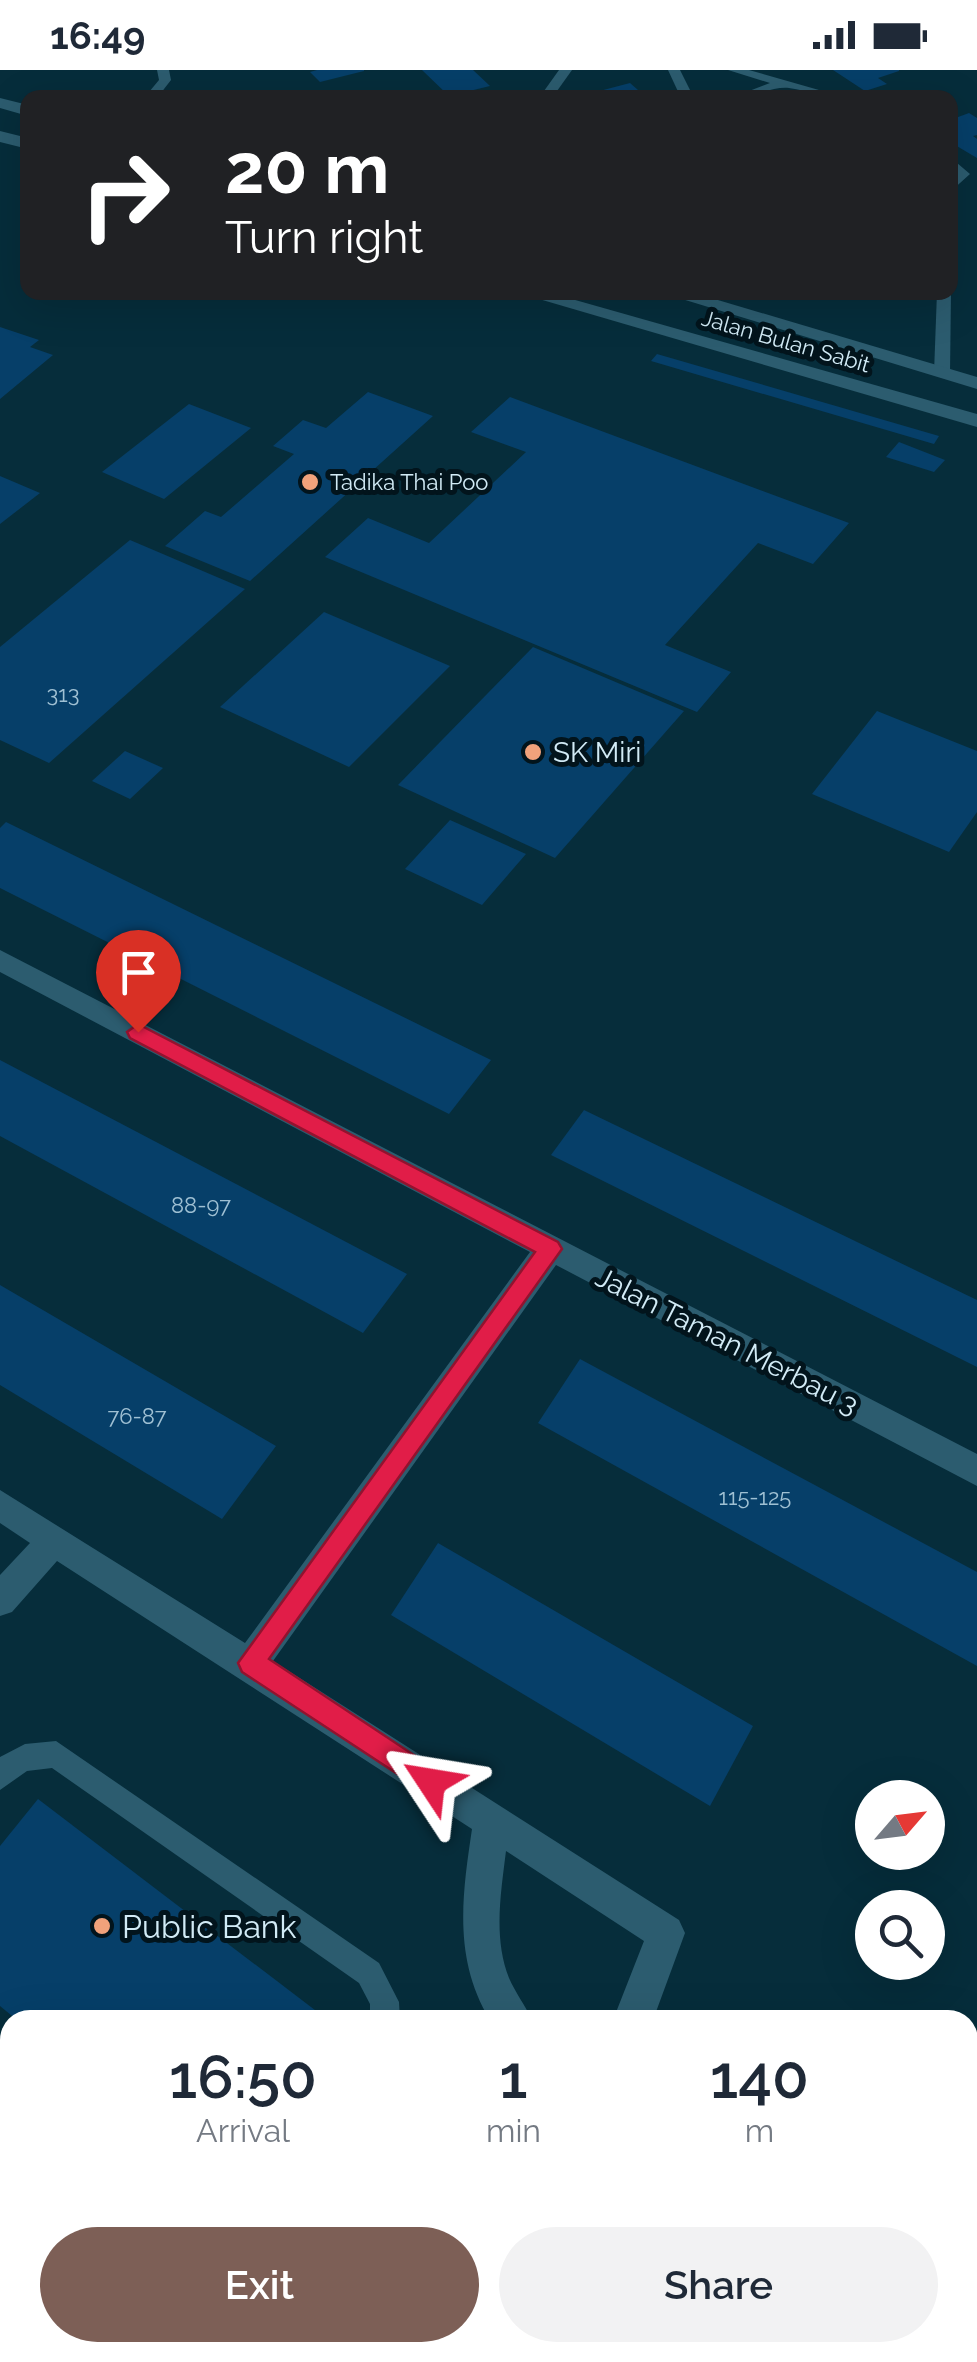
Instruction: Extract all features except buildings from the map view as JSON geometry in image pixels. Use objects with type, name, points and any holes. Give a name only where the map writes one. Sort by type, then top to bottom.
[{"type":"street","name":"Jalan Bulan Sabit","points":[[552,300],[977,421]]},
{"type":"street","name":"Jalan Bulan Sabit","points":[[695,300],[977,383]]},
{"type":"street","name":"Jalan Taman Merbau 3","points":[[0,960],[977,1471]]},
{"type":"street","points":[[251,1663],[550,1249]]},
{"type":"street","points":[[0,1505],[666,1933],[637,2010]]},
{"type":"street","points":[[0,1600],[54,1540]]},
{"type":"street","points":[[491,1822],[478,1923],[491,1992],[504,2010]]},
{"type":"lane","points":[[734,70],[814,90]]},
{"type":"lane","points":[[762,90],[788,82]]},
{"type":"lane","points":[[942,373],[944,300]]},
{"type":"lane","points":[[0,1776],[11,1763],[35,1754],[56,1755],[369,1973],[385,2010]]},
{"type":"place","name":"Tadika Thai Poo","points":[[310,482]]},
{"type":"place","name":"SK Miri","points":[[533,752]]},
{"type":"place","name":"Public Bank","points":[[102,1926]]},
{"type":"route","points":[[138,1032],[550,1249],[251,1663],[431,1782]]}]
